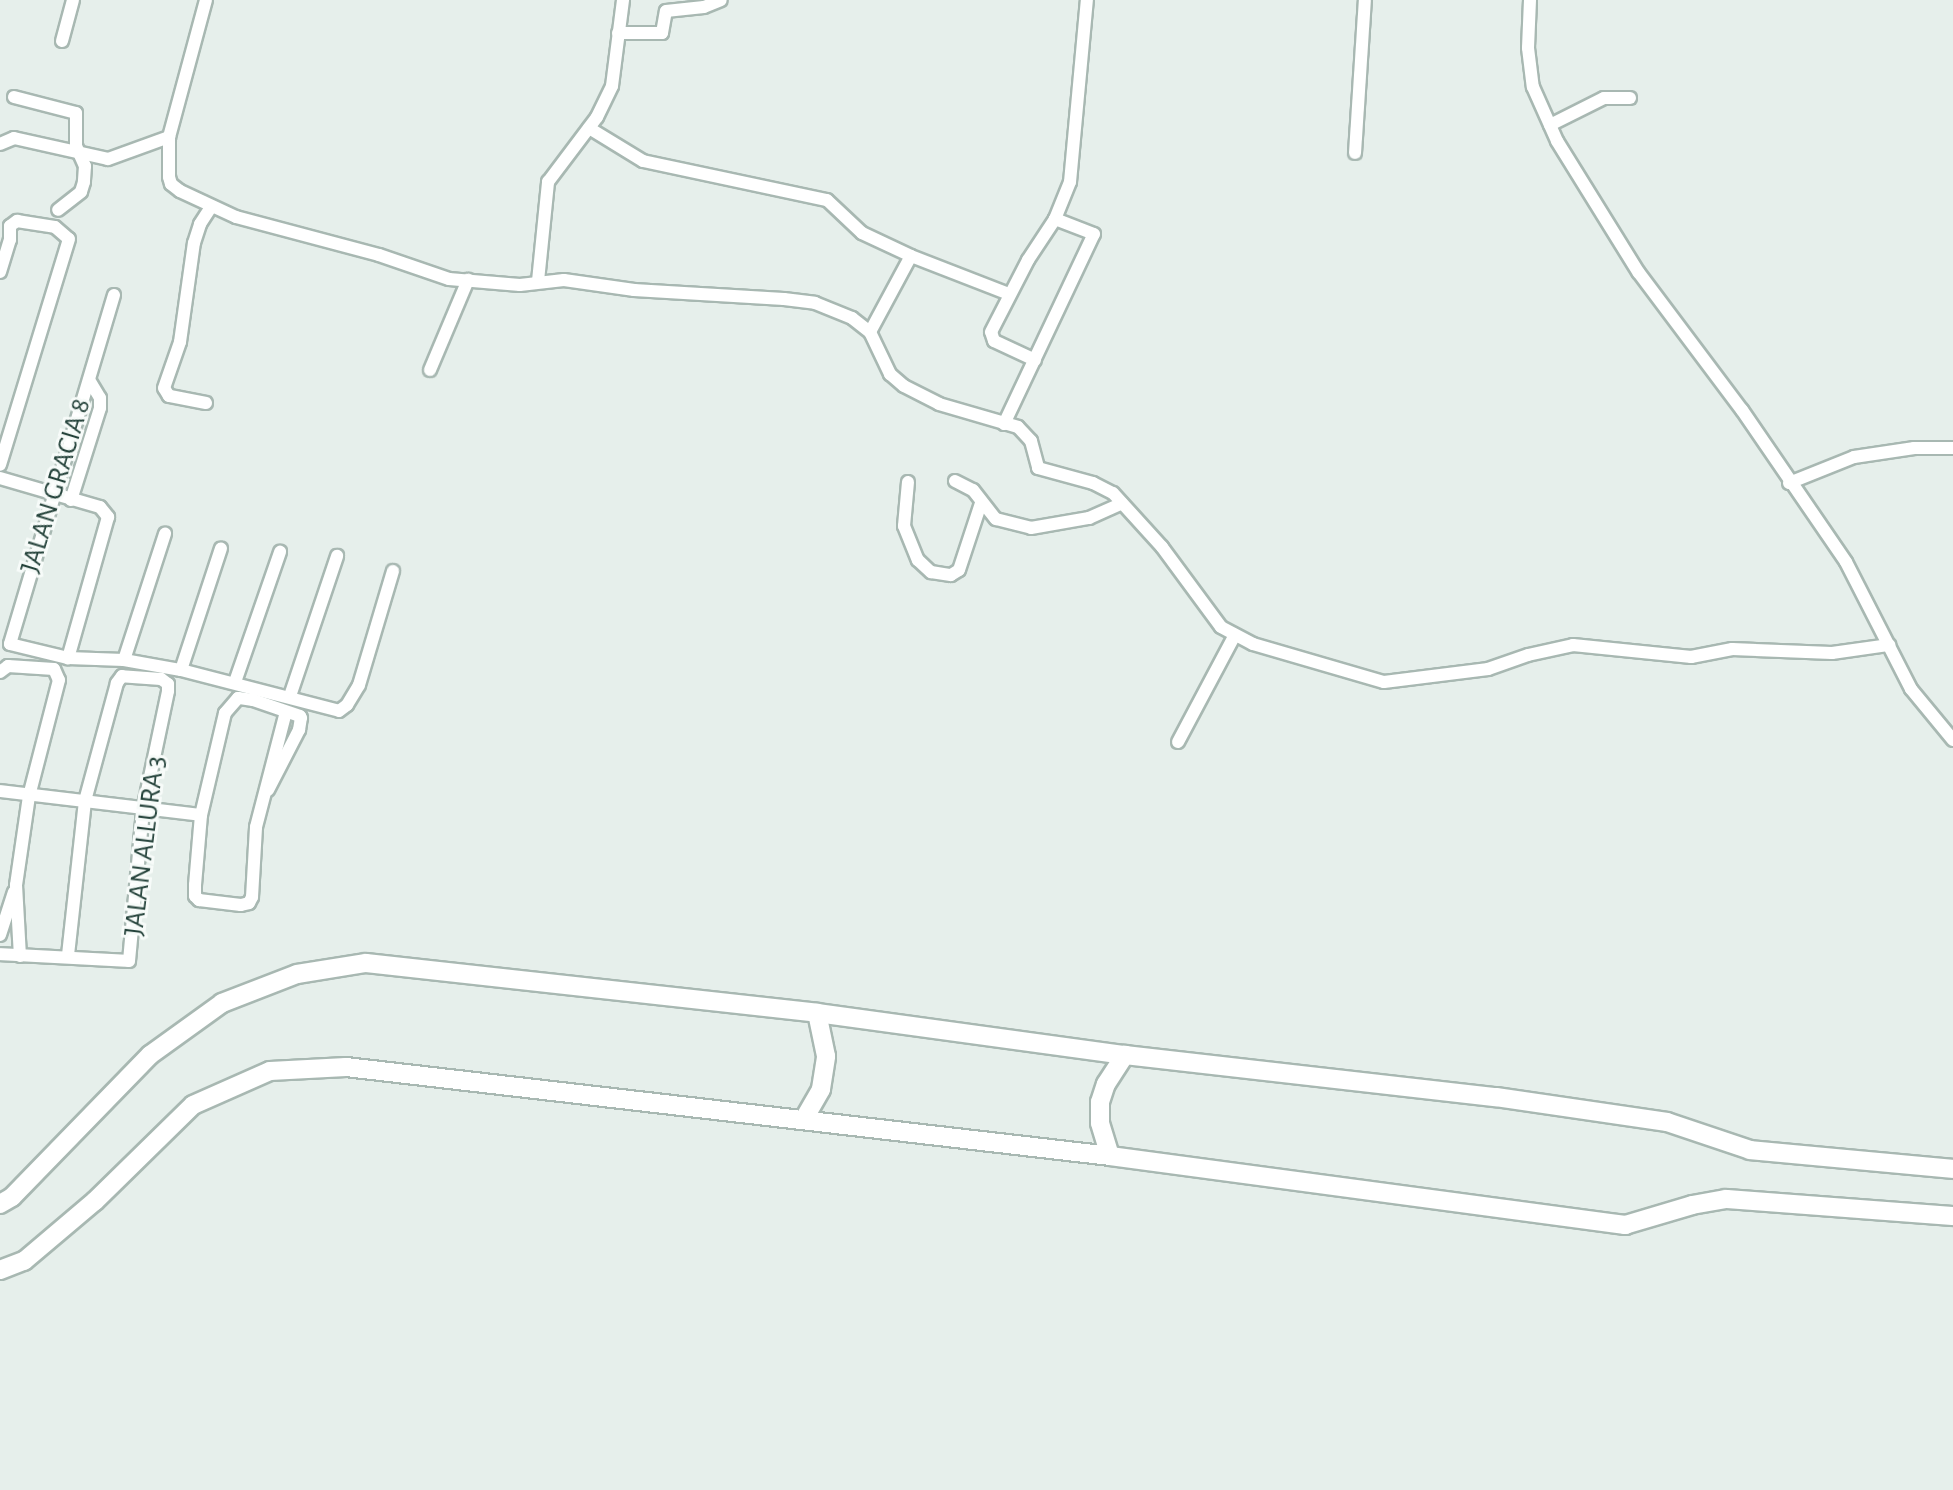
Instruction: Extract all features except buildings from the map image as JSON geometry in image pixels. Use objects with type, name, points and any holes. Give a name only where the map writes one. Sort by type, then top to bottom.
[{"type":"street","points":[[62,41],[73,0]]},
{"type":"street","points":[[206,0],[169,137],[171,184],[211,207],[344,248],[379,255],[427,273],[520,285],[538,281],[800,301],[852,318],[870,332],[890,374],[904,386],[939,404],[1026,433],[1038,468],[1103,487],[1162,547],[1221,627],[1235,635],[1290,656],[1384,682],[1488,669],[1528,655],[1573,645],[1691,657],[1732,649],[1832,653],[1889,645]]},
{"type":"street","points":[[538,281],[548,182],[589,128],[612,86],[623,0]]},
{"type":"street","points":[[618,33],[662,33],[666,11],[704,7],[721,0]]},
{"type":"street","points":[[1035,360],[991,338],[1009,294],[1055,219],[1070,182],[1087,0]]},
{"type":"street","points":[[1355,153],[1365,0]]},
{"type":"street","points":[[1530,0],[1528,48],[1533,87],[1550,125],[1639,273],[1742,410],[1789,483],[1846,562],[1911,689],[1953,740]]},
{"type":"street","points":[[14,97],[76,113],[76,146],[85,166],[81,192],[58,210]]},
{"type":"street","points":[[1550,125],[1604,98],[1630,98]]},
{"type":"street","points":[[589,128],[643,161],[827,200],[862,233],[911,256],[1009,294]]},
{"type":"street","points":[[0,144],[14,138],[108,159],[169,137]]},
{"type":"street","points":[[206,403],[169,396],[164,388],[180,342],[194,243],[200,224],[211,207]]},
{"type":"street","points":[[1004,424],[1094,234],[1055,219]]},
{"type":"street","points":[[0,272],[10,240],[10,226],[17,221],[55,227],[69,239],[0,465]]},
{"type":"street","points":[[870,332],[911,256]]},
{"type":"street","points":[[430,370],[468,280]]},
{"type":"street","name":"JALAN GRACIA 8","points":[[68,658],[13,647],[10,637],[114,295]]},
{"type":"street","name":"JALAN GRACIA 8","points":[[71,500],[100,408],[100,398],[89,380]]},
{"type":"street","points":[[1789,483],[1854,457],[1914,448],[1953,448]]},
{"type":"street","points":[[0,478],[100,507],[108,517],[68,658],[124,660],[181,670],[339,711],[347,705],[359,685],[393,571]]},
{"type":"street","points":[[955,481],[973,490],[981,503],[1006,524],[1031,528],[1089,518],[1122,503]]},
{"type":"street","points":[[908,482],[904,526],[918,560],[931,572],[951,575],[959,570],[981,503]]},
{"type":"street","points":[[124,660],[165,534]]},
{"type":"street","points":[[181,670],[221,548]]},
{"type":"street","points":[[235,682],[280,552]]},
{"type":"street","points":[[290,696],[337,556]]},
{"type":"street","points":[[1178,742],[1235,635]]},
{"type":"street","points":[[0,935],[16,885],[29,796],[58,686],[58,673],[54,669],[1,670]]},
{"type":"street","name":"JALAN ALLURA 3","points":[[68,955],[129,961],[143,810],[168,684],[161,679],[122,676],[117,683],[85,801]]},
{"type":"street","points":[[268,790],[303,722],[300,716],[238,698],[227,707],[201,815],[195,896],[207,902],[241,905],[249,903],[252,897],[256,827],[286,712]]},
{"type":"street","points":[[0,791],[201,815]]},
{"type":"street","points":[[0,954],[68,955],[85,801]]},
{"type":"street","points":[[16,885],[20,956]]},
{"type":"street","points":[[0,1204],[12,1197],[150,1055],[222,1003],[297,974],[366,963],[817,1013],[1125,1055],[1496,1097],[1667,1122],[1750,1150],[1953,1169]]},
{"type":"street","points":[[804,1119],[821,1089],[826,1056],[817,1013]]},
{"type":"street","points":[[1110,1156],[1100,1123],[1100,1102],[1106,1084],[1125,1055]]},
{"type":"street","points":[[0,1270],[24,1261],[95,1201],[193,1105],[270,1071],[346,1067],[1110,1156],[1625,1225],[1692,1205],[1726,1199],[1953,1216]]}]
